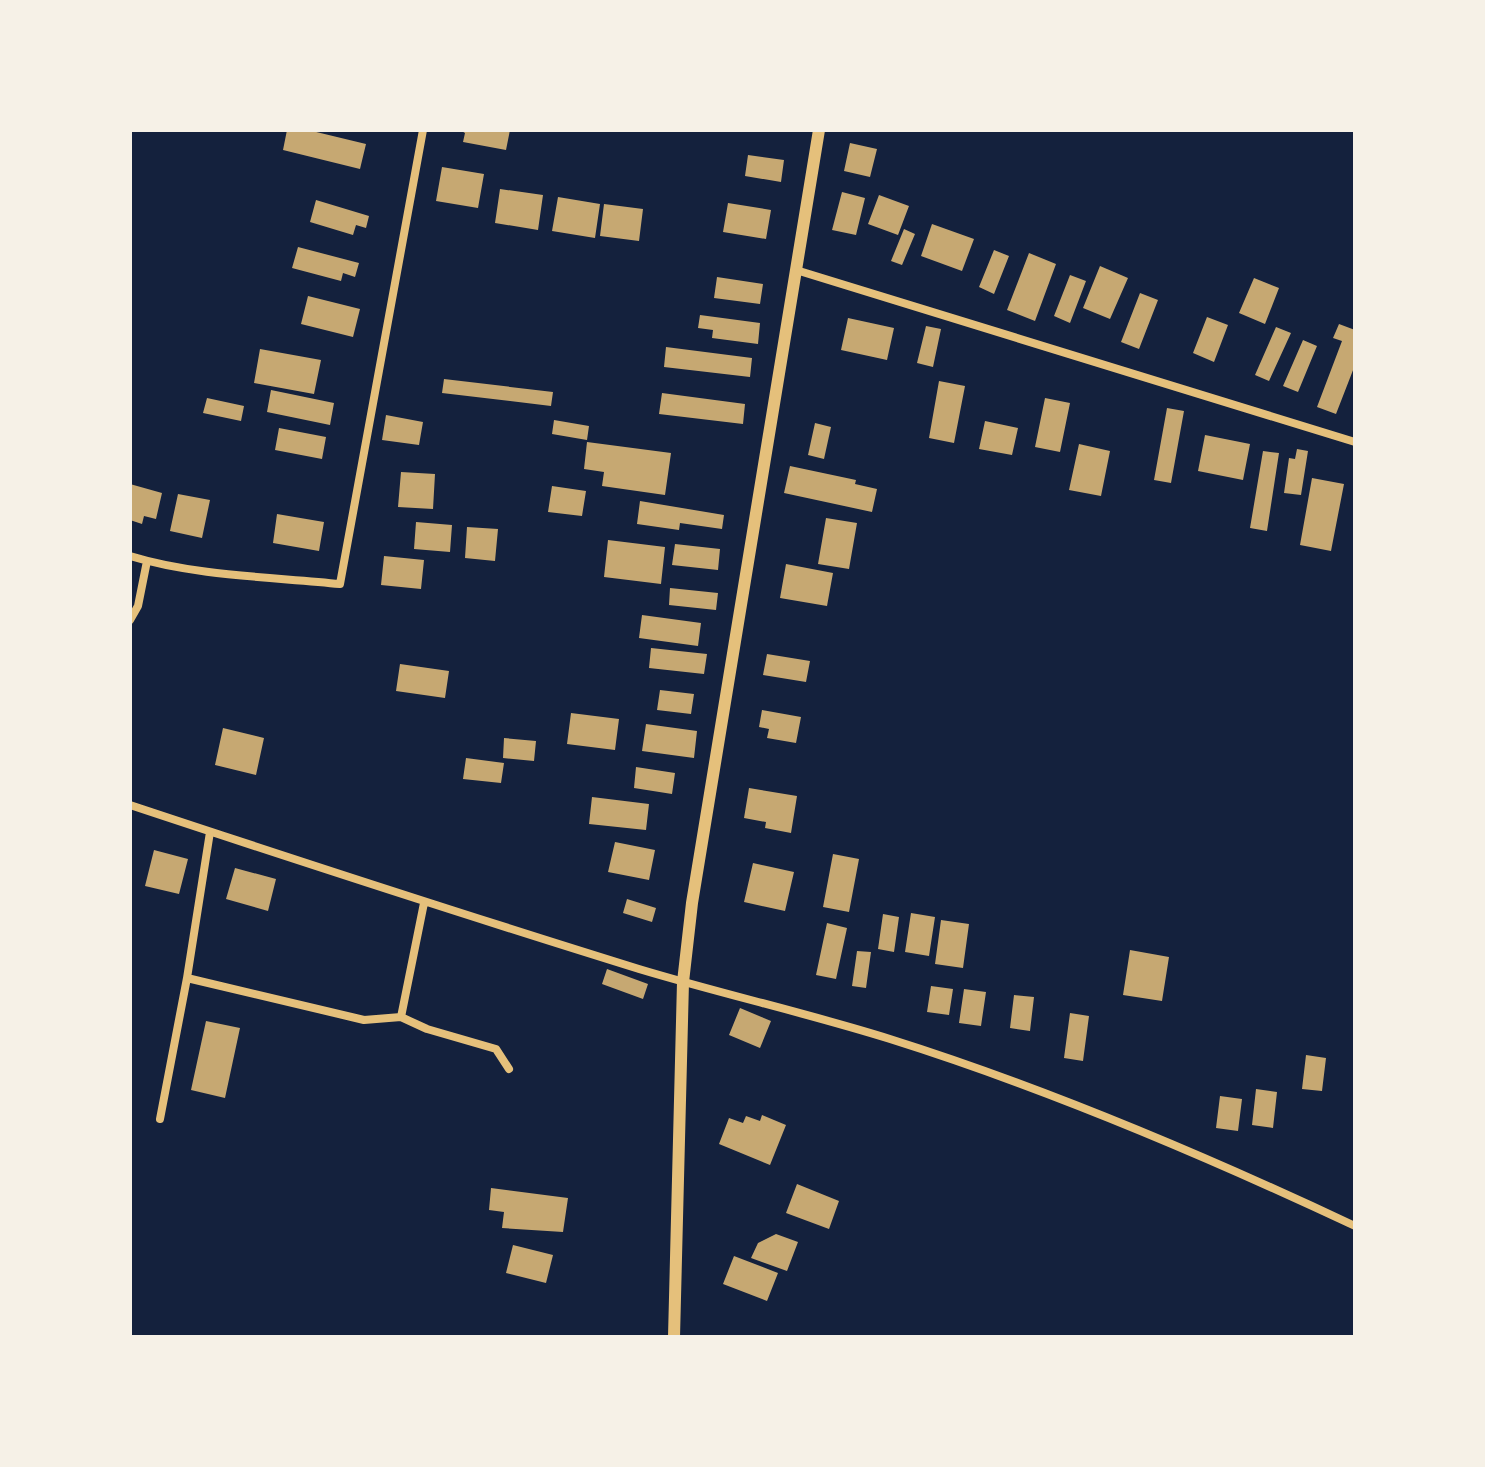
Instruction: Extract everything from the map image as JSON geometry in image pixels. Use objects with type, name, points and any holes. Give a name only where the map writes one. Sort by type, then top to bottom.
[{"type":"main road","points":[[674,1337],[683,982],[692,903],[819,130]]},
{"type":"street","points":[[130,556],[147,561],[340,584],[423,130]]},
{"type":"street","points":[[796,270],[1355,442]]},
{"type":"street","points":[[130,620],[138,606],[147,561]]},
{"type":"street","points":[[130,805],[424,903],[683,982],[889,1039],[967,1065],[1134,1128],[1355,1226]]},
{"type":"street","points":[[160,1119],[210,832]]},
{"type":"street","points":[[401,1017],[424,903]]},
{"type":"street","points":[[187,978],[364,1020],[401,1017],[427,1029],[496,1049],[509,1069]]},
{"type":"building","points":[[287,130],[308,130],[366,144],[360,169],[283,150]]},
{"type":"building","points":[[460,130],[510,130],[506,150],[463,142],[465,133]]},
{"type":"building","points":[[850,143],[877,149],[870,177],[844,171]]},
{"type":"building","points":[[748,155],[784,160],[781,182],[745,176]]},
{"type":"building","points":[[442,167],[484,174],[478,208],[436,201]]},
{"type":"building","points":[[500,189],[543,195],[538,230],[495,223]]},
{"type":"building","points":[[842,192],[865,198],[856,235],[832,230]]},
{"type":"building","points":[[879,195],[909,206],[898,235],[868,224]]},
{"type":"building","points":[[558,197],[600,204],[595,238],[552,231]]},
{"type":"building","points":[[316,200],[369,216],[366,228],[356,225],[353,235],[310,222]]},
{"type":"building","points":[[728,203],[771,210],[766,239],[723,232]]},
{"type":"building","points":[[604,204],[643,209],[639,241],[600,236]]},
{"type":"building","points":[[932,224],[974,239],[962,271],[921,256]]},
{"type":"building","points":[[904,229],[915,234],[902,265],[891,261]]},
{"type":"building","points":[[298,247],[359,263],[355,277],[343,273],[341,281],[292,268]]},
{"type":"building","points":[[994,250],[1009,256],[994,294],[979,287]]},
{"type":"building","points":[[1029,253],[1056,264],[1035,321],[1007,310]]},
{"type":"building","points":[[1100,266],[1128,278],[1110,319],[1083,308]]},
{"type":"building","points":[[1070,275],[1086,281],[1070,323],[1054,316]]},
{"type":"building","points":[[717,277],[763,284],[760,304],[714,298]]},
{"type":"building","points":[[1254,278],[1279,288],[1265,324],[1239,313]]},
{"type":"building","points":[[1140,293],[1158,300],[1139,349],[1121,342]]},
{"type":"building","points":[[308,296],[360,309],[353,337],[301,324]]},
{"type":"building","points":[[700,315],[760,323],[758,344],[712,338],[713,330],[698,328]]},
{"type":"building","points":[[1207,317],[1228,325],[1214,362],[1193,353]]},
{"type":"building","points":[[848,318],[894,328],[887,360],[841,350]]},
{"type":"building","points":[[1339,324],[1355,330],[1355,365],[1336,414],[1317,407],[1342,341],[1333,338]]},
{"type":"building","points":[[926,326],[941,329],[933,367],[917,363]]},
{"type":"building","points":[[1276,327],[1291,333],[1269,381],[1255,375]]},
{"type":"building","points":[[1303,340],[1317,346],[1298,392],[1283,386]]},
{"type":"building","points":[[666,347],[752,358],[750,377],[664,367]]},
{"type":"building","points":[[260,349],[321,360],[314,394],[254,383]]},
{"type":"building","points":[[444,379],[553,392],[551,406],[442,393]]},
{"type":"building","points":[[939,381],[965,386],[954,443],[929,438]]},
{"type":"building","points":[[271,390],[334,403],[330,425],[267,412]]},
{"type":"building","points":[[662,393],[745,404],[743,424],[659,414]]},
{"type":"building","points":[[207,398],[244,406],[241,421],[203,413]]},
{"type":"building","points":[[1045,398],[1070,403],[1060,452],[1035,447]]},
{"type":"building","points":[[1167,408],[1184,411],[1171,483],[1154,480]]},
{"type":"building","points":[[386,415],[423,422],[419,445],[382,440]]},
{"type":"building","points":[[554,420],[589,426],[587,440],[552,434]]},
{"type":"building","points":[[985,421],[1018,428],[1012,455],[979,449]]},
{"type":"building","points":[[815,423],[831,427],[824,459],[808,455]]},
{"type":"building","points":[[279,428],[326,437],[322,459],[275,450]]},
{"type":"building","points":[[1205,435],[1250,444],[1243,480],[1198,471]]},
{"type":"building","points":[[587,442],[671,453],[665,495],[602,486],[604,472],[584,469]]},
{"type":"building","points":[[1079,444],[1110,451],[1101,496],[1069,490]]},
{"type":"building","points":[[1297,449],[1308,451],[1301,495],[1284,493],[1289,458],[1295,459]]},
{"type":"building","points":[[1263,451],[1279,453],[1267,531],[1250,528]]},
{"type":"building","points":[[790,466],[856,480],[855,484],[877,489],[872,512],[784,493]]},
{"type":"building","points":[[401,472],[435,474],[433,509],[398,507]]},
{"type":"building","points":[[1312,478],[1344,484],[1331,551],[1300,545]]},
{"type":"building","points":[[130,484],[162,493],[156,519],[144,516],[142,524],[130,520]]},
{"type":"building","points":[[552,486],[586,491],[582,516],[548,512]]},
{"type":"building","points":[[178,494],[210,500],[202,538],[170,531]]},
{"type":"building","points":[[640,501],[724,515],[722,529],[680,523],[679,530],[637,524]]},
{"type":"building","points":[[277,514],[324,522],[319,551],[273,543]]},
{"type":"building","points":[[826,518],[857,523],[849,569],[818,564]]},
{"type":"building","points":[[416,522],[452,525],[450,552],[414,549]]},
{"type":"building","points":[[467,527],[498,529],[495,561],[465,558]]},
{"type":"building","points":[[608,540],[665,547],[661,584],[604,577]]},
{"type":"building","points":[[675,544],[720,549],[718,570],[672,565]]},
{"type":"building","points":[[384,556],[424,560],[421,589],[381,585]]},
{"type":"building","points":[[786,564],[833,573],[827,606],[780,598]]},
{"type":"building","points":[[670,588],[718,593],[716,610],[669,605]]},
{"type":"building","points":[[642,615],[701,623],[698,646],[639,638]]},
{"type":"building","points":[[651,648],[707,654],[704,674],[649,668]]},
{"type":"building","points":[[767,654],[810,661],[806,682],[763,675]]},
{"type":"building","points":[[400,664],[449,671],[445,698],[396,691]]},
{"type":"building","points":[[660,690],[694,694],[691,714],[657,710]]},
{"type":"building","points":[[762,710],[801,717],[796,743],[767,738],[769,729],[759,727]]},
{"type":"building","points":[[571,713],[619,719],[615,750],[567,744]]},
{"type":"building","points":[[646,724],[697,731],[694,758],[642,751]]},
{"type":"building","points":[[223,728],[264,738],[256,775],[215,765]]},
{"type":"building","points":[[504,738],[536,741],[534,761],[503,758]]},
{"type":"building","points":[[466,758],[504,763],[501,783],[463,779]]},
{"type":"building","points":[[636,767],[675,773],[672,794],[634,788]]},
{"type":"building","points":[[749,788],[797,796],[791,833],[765,828],[766,822],[744,818]]},
{"type":"building","points":[[592,797],[649,804],[646,830],[589,824]]},
{"type":"building","points":[[615,842],[655,850],[649,880],[608,872]]},
{"type":"building","points":[[154,850],[188,859],[179,894],[145,886]]},
{"type":"building","points":[[833,854],[859,859],[849,912],[823,907]]},
{"type":"building","points":[[753,863],[794,872],[785,911],[744,902]]},
{"type":"building","points":[[235,868],[276,879],[268,911],[226,899]]},
{"type":"building","points":[[627,899],[656,908],[652,922],[623,913]]},
{"type":"building","points":[[911,913],[935,917],[929,956],[905,952]]},
{"type":"building","points":[[883,914],[899,917],[894,952],[878,949]]},
{"type":"building","points":[[941,920],[969,924],[963,968],[935,964]]},
{"type":"building","points":[[827,923],[847,928],[836,979],[816,975]]},
{"type":"building","points":[[1130,950],[1169,957],[1162,1001],[1123,995]]},
{"type":"building","points":[[857,951],[871,952],[866,988],[852,986]]},
{"type":"building","points":[[607,969],[648,984],[643,999],[602,984]]},
{"type":"building","points":[[931,986],[953,989],[949,1015],[927,1012]]},
{"type":"building","points":[[964,989],[986,992],[981,1026],[959,1023]]},
{"type":"building","points":[[1014,995],[1034,997],[1030,1031],[1010,1028]]},
{"type":"building","points":[[740,1008],[771,1021],[760,1048],[729,1035]]},
{"type":"building","points":[[1070,1013],[1089,1016],[1083,1061],[1064,1058]]},
{"type":"building","points":[[206,1021],[240,1028],[225,1098],[191,1090]]},
{"type":"building","points":[[1306,1055],[1326,1058],[1322,1091],[1302,1089]]},
{"type":"building","points":[[1256,1089],[1277,1092],[1273,1128],[1252,1125]]},
{"type":"building","points":[[1220,1096],[1242,1099],[1238,1131],[1216,1128]]},
{"type":"building","points":[[762,1115],[786,1125],[770,1165],[719,1144],[729,1118],[743,1123],[746,1116],[760,1121]]},
{"type":"building","points":[[797,1184],[839,1201],[829,1229],[786,1213]]},
{"type":"building","points":[[491,1188],[568,1198],[563,1232],[502,1228],[504,1212],[489,1210]]},
{"type":"building","points":[[776,1234],[798,1242],[787,1271],[751,1258],[758,1243]]},
{"type":"building","points":[[513,1245],[553,1255],[546,1283],[506,1273]]},
{"type":"building","points":[[734,1256],[778,1273],[767,1301],[723,1284]]}]
